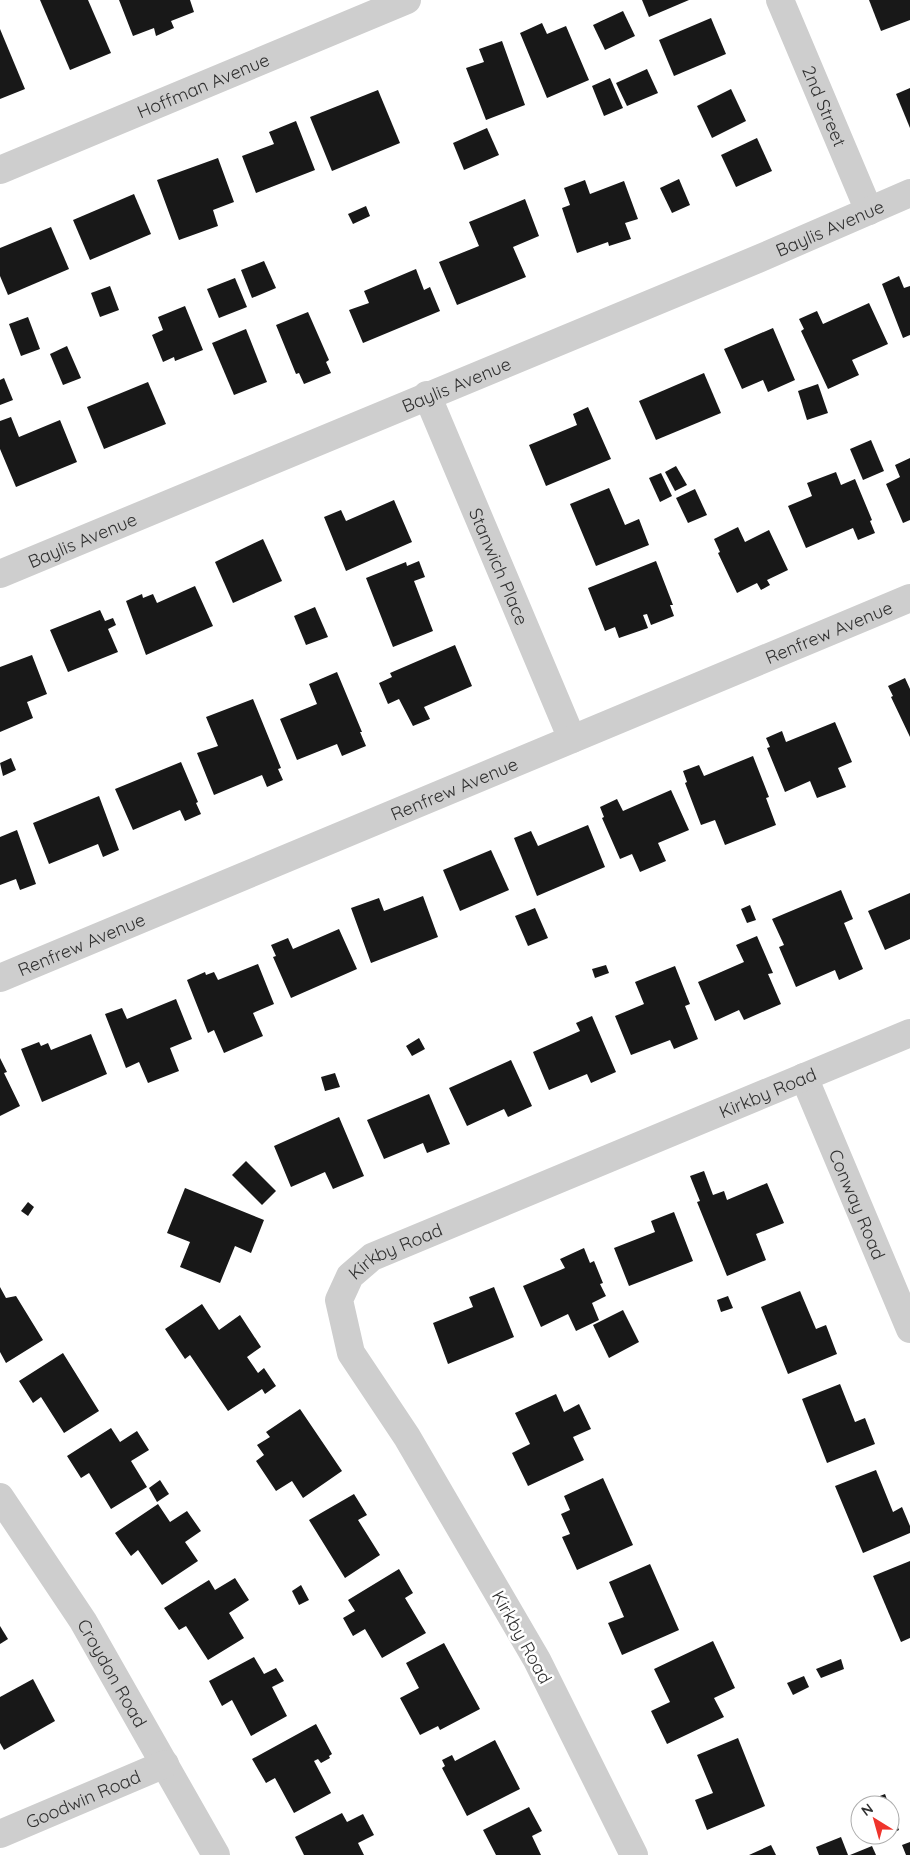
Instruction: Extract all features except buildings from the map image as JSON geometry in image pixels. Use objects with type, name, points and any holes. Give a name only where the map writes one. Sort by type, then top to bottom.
[{"type":"street","name":"Hoffman Avenue","points":[[0,170],[407,0]]},
{"type":"street","name":"2nd Street","points":[[780,0],[869,211]]},
{"type":"street","name":"Baylis Avenue","points":[[0,574],[910,193]]},
{"type":"street","name":"Stanwich Place","points":[[427,395],[572,739]]},
{"type":"street","name":"Renfrew Avenue","points":[[0,978],[910,598]]},
{"type":"street","name":"Kirkby Road","points":[[634,1855],[537,1660],[407,1437],[351,1353],[339,1300],[350,1276],[372,1257],[910,1033]]},
{"type":"street","name":"Conway Road","points":[[804,1077],[910,1329]]},
{"type":"street","name":"Croydon Road","points":[[0,1496],[82,1620],[216,1855]]},
{"type":"street","name":"Goodwin Road","points":[[0,1834],[165,1764]]}]
